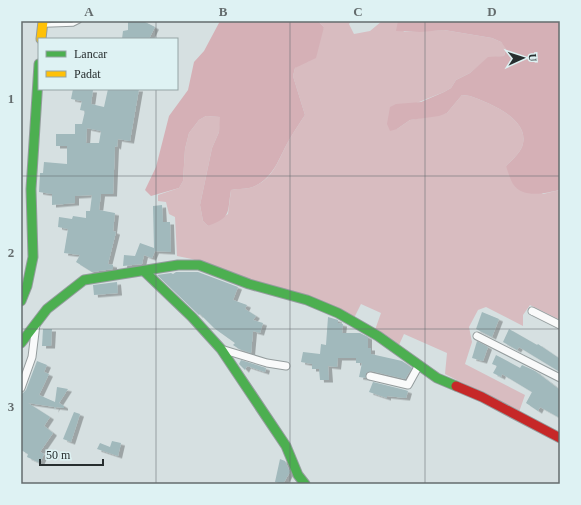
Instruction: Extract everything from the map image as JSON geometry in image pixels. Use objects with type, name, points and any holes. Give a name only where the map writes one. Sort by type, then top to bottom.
[{"type":"street","points":[[41,38],[42,23]]},
{"type":"street","points":[[21,301],[28,286],[33,257],[31,189],[38,80]]},
{"type":"street","points":[[21,343],[47,310],[58,299],[84,280],[178,264],[199,265],[249,284],[307,300],[338,313],[378,336],[437,378],[482,397],[560,438]]},
{"type":"street","points":[[144,271],[192,317],[221,349],[286,446],[298,475],[305,484]]},
{"type":"street","points":[[532,311],[560,325]]},
{"type":"street","points":[[21,388],[32,357],[36,324]]},
{"type":"street","points":[[477,336],[560,378]]},
{"type":"street","points":[[221,349],[268,363],[286,366]]},
{"type":"street","points":[[370,376],[408,385],[419,365]]},
{"type":"lane","points":[[42,23],[73,24],[79,21]]},
{"type":"shaded area","points":[[220,21],[318,21],[324,27],[316,58],[295,68],[293,76],[305,115],[275,167],[267,178],[255,186],[231,190],[225,217],[208,226],[203,221],[200,205],[212,148],[219,132],[220,117],[206,116],[199,120],[189,133],[185,149],[183,181],[179,188],[151,196],[145,190],[156,167],[169,116],[188,90],[194,62],[204,51]]},
{"type":"shaded area","points":[[318,21],[351,21],[349,24],[354,34],[370,31],[382,21],[398,21],[404,32],[444,30],[492,38],[501,42],[506,48],[504,56],[488,58],[470,73],[456,80],[451,88],[444,92],[414,104],[396,104],[397,129],[410,120],[447,113],[462,95],[470,96],[488,103],[515,120],[521,128],[523,137],[521,150],[506,166],[543,194],[560,190],[560,320],[530,305],[523,315],[523,326],[486,307],[478,310],[469,327],[472,342],[465,364],[525,395],[519,412],[445,374],[447,353],[404,334],[399,345],[375,330],[381,313],[361,304],[353,320],[192,259],[177,256],[175,217],[169,214],[166,202],[158,201],[158,195],[179,188],[183,181],[185,149],[189,133],[199,120],[206,116],[221,117],[219,132],[212,148],[200,205],[203,221],[208,226],[228,214],[231,190],[252,187],[267,178],[305,115],[293,76],[295,68],[301,63],[309,61],[324,27]]},
{"type":"shaded area","points":[[398,21],[560,21],[560,190],[535,194],[523,192],[517,189],[512,182],[506,166],[521,150],[523,137],[521,128],[515,120],[507,114],[488,103],[470,96],[462,95],[447,113],[439,116],[410,120],[397,129],[390,131],[387,124],[390,107],[396,104],[421,102],[444,92],[451,88],[456,80],[470,73],[488,57],[504,56],[506,49],[501,42],[492,38],[444,30],[420,32],[396,31]]},
{"type":"building","points":[[128,21],[143,21],[155,27],[150,38],[122,38],[123,31],[128,30]]},
{"type":"building","points":[[73,90],[93,90],[91,104],[104,107],[108,90],[139,90],[130,141],[118,139],[117,147],[115,146],[113,194],[101,194],[99,210],[115,213],[113,231],[116,232],[108,264],[113,265],[113,269],[92,272],[76,262],[80,255],[64,253],[68,229],[58,227],[59,217],[72,219],[73,216],[86,218],[86,211],[90,211],[92,195],[75,196],[75,203],[52,205],[52,194],[39,192],[40,173],[43,173],[44,162],[67,164],[67,146],[56,146],[56,134],[75,134],[75,124],[82,124],[85,111],[80,110],[82,101],[71,99]],"holes":[[[87,128],[101,131],[99,143],[86,143]]]},
{"type":"building","points":[[162,205],[163,222],[170,222],[171,252],[155,251],[152,258],[144,255],[142,264],[123,266],[124,255],[135,256],[140,243],[154,248],[153,206]]},
{"type":"building","points":[[176,272],[198,272],[238,287],[233,300],[247,305],[245,309],[256,316],[253,320],[263,323],[260,333],[253,331],[251,353],[239,349],[233,345],[235,343],[214,328],[200,314],[199,315],[157,275],[173,274]]},
{"type":"building","points":[[117,282],[118,293],[94,295],[93,285]]},
{"type":"building","points":[[482,312],[499,319],[492,337],[476,329]]},
{"type":"building","points":[[328,317],[338,320],[338,323],[343,324],[342,333],[360,333],[368,337],[368,348],[371,348],[371,354],[402,361],[412,368],[405,379],[371,371],[366,373],[366,378],[359,377],[362,363],[356,363],[356,358],[338,358],[337,367],[328,366],[329,380],[320,380],[319,369],[312,369],[312,364],[301,362],[303,352],[320,354],[321,344],[326,345]]},
{"type":"building","points":[[43,329],[52,329],[51,346],[42,346]]},
{"type":"building","points":[[509,329],[537,345],[538,344],[560,359],[560,372],[519,347],[517,350],[503,342]]},
{"type":"building","points":[[477,341],[488,347],[483,361],[472,358]]},
{"type":"building","points":[[496,355],[520,368],[522,365],[535,371],[560,390],[560,418],[540,407],[538,411],[526,403],[532,392],[502,374],[501,377],[493,373],[497,366],[492,364]]},
{"type":"building","points":[[241,360],[266,368],[265,372],[247,366],[245,370],[239,364]]},
{"type":"building","points":[[37,361],[47,365],[44,372],[49,374],[39,395],[55,402],[57,387],[68,389],[59,403],[64,406],[64,408],[56,407],[54,410],[55,407],[28,403],[50,417],[44,426],[53,433],[40,452],[44,454],[40,463],[27,457],[28,454],[21,450],[21,395],[26,390]]},
{"type":"building","points":[[373,382],[408,391],[406,398],[387,396],[387,398],[369,392]]},
{"type":"building","points":[[74,412],[80,414],[71,442],[63,439]]},
{"type":"building","points":[[112,441],[121,443],[118,456],[97,449],[100,443],[110,447]]},
{"type":"building","points":[[280,459],[285,461],[290,472],[283,484],[275,482]]},
{"type":"traffic: fast","points":[[21,301],[27,286],[33,257],[31,189],[38,80]]},
{"type":"traffic: fast","points":[[21,343],[47,309],[84,280],[178,265],[199,265],[249,284],[307,300],[338,313],[378,336],[437,378],[456,386]]},
{"type":"traffic: fast","points":[[144,271],[192,317],[221,349],[286,446],[298,475],[305,484]]},
{"type":"traffic: slow","points":[[41,38],[43,21]]},
{"type":"traffic: jam","points":[[456,386],[482,397],[560,438]]}]
